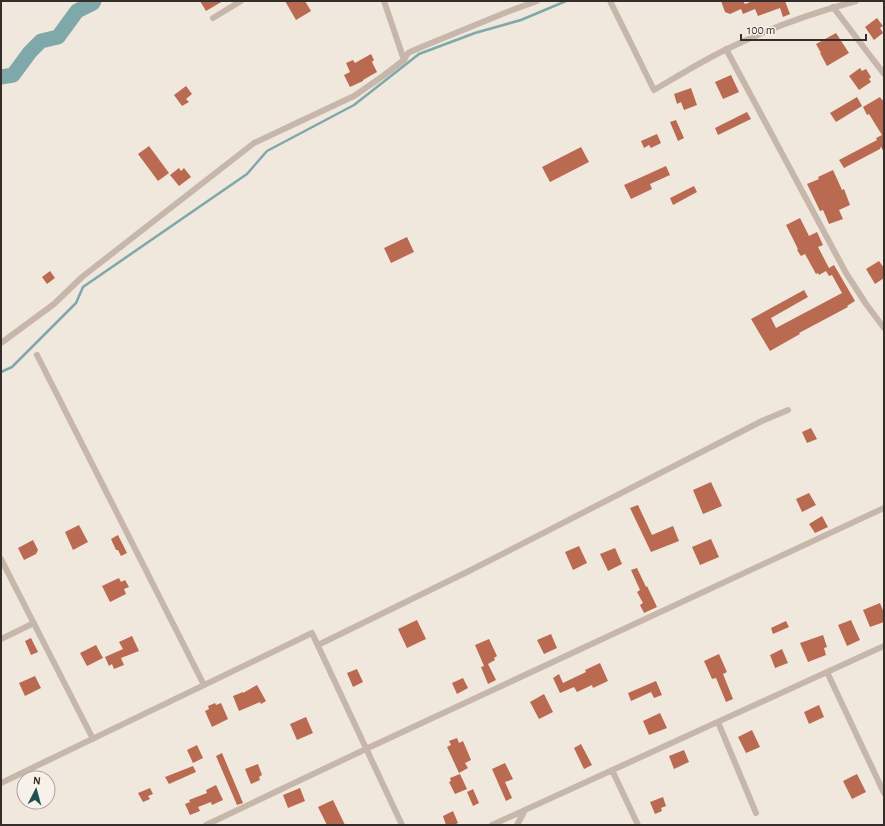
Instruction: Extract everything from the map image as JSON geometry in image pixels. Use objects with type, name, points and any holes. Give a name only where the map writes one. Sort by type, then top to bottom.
[{"type":"street","points":[[213,18],[242,1]]},
{"type":"street","points":[[384,1],[404,60]]},
{"type":"street","points":[[1,343],[54,304],[82,277],[228,165],[254,143],[354,96],[404,60],[408,53],[536,1]]},
{"type":"street","points":[[610,1],[654,90],[726,50],[764,32],[833,7],[856,1]]},
{"type":"street","points":[[833,7],[884,74]]},
{"type":"street","points":[[726,50],[846,273],[884,328]]},
{"type":"street","points":[[37,355],[204,685]]},
{"type":"street","points":[[318,645],[462,574],[762,421],[788,410]]},
{"type":"street","points":[[206,825],[884,508]]},
{"type":"street","points":[[1,559],[93,739]]},
{"type":"street","points":[[1,640],[34,623]]},
{"type":"street","points":[[1,783],[312,633],[402,825]]},
{"type":"street","points":[[492,825],[884,646]]},
{"type":"street","points":[[827,672],[884,793]]},
{"type":"street","points":[[718,722],[756,813]]},
{"type":"street","points":[[612,770],[638,825]]},
{"type":"street","points":[[517,825],[525,810]]},
{"type":"building","points":[[200,1],[223,1],[206,11]]},
{"type":"building","points":[[285,1],[305,1],[311,11],[296,20]]},
{"type":"building","points":[[721,1],[743,1],[745,4],[753,1],[785,1],[790,14],[783,17],[780,8],[758,16],[755,9],[743,14],[741,9],[730,14],[725,12]]},
{"type":"building","points":[[877,18],[883,26],[880,28],[883,33],[874,40],[865,27]]},
{"type":"building","points":[[836,33],[849,53],[827,66],[816,44]]},
{"type":"building","points":[[371,54],[374,60],[372,62],[377,72],[350,87],[344,75],[350,72],[346,63],[353,60],[355,63]]},
{"type":"building","points":[[860,68],[862,71],[866,69],[871,77],[869,79],[871,82],[859,90],[849,76]]},
{"type":"building","points":[[731,75],[739,92],[723,99],[715,82]]},
{"type":"building","points":[[186,86],[192,94],[186,99],[189,102],[182,106],[174,95]]},
{"type":"building","points":[[691,88],[697,105],[684,110],[681,102],[677,104],[674,94]]},
{"type":"building","points":[[857,97],[862,106],[836,122],[830,113]]},
{"type":"building","points":[[880,97],[882,100],[884,99],[884,152],[881,147],[880,149],[844,168],[839,160],[877,140],[876,138],[882,135],[863,107]]},
{"type":"building","points":[[747,112],[751,119],[718,135],[715,128]]},
{"type":"building","points":[[676,120],[684,138],[678,141],[670,122]]},
{"type":"building","points":[[657,134],[661,143],[651,148],[649,145],[644,148],[641,141]]},
{"type":"building","points":[[149,146],[169,173],[158,181],[138,154]]},
{"type":"building","points":[[581,147],[589,162],[550,182],[542,167]]},
{"type":"building","points":[[666,166],[670,175],[650,184],[652,189],[631,199],[624,185]]},
{"type":"building","points":[[179,168],[181,171],[184,168],[191,177],[179,186],[170,175]]},
{"type":"building","points":[[833,170],[842,190],[844,189],[850,205],[839,210],[843,219],[829,224],[823,210],[820,211],[807,184],[819,179],[818,177]]},
{"type":"building","points":[[694,186],[697,192],[673,205],[670,198]]},
{"type":"building","points":[[800,218],[809,236],[817,232],[823,245],[818,247],[829,268],[834,265],[855,301],[847,306],[848,307],[799,333],[800,334],[770,351],[751,319],[804,290],[808,297],[771,318],[776,328],[842,293],[832,275],[829,276],[826,271],[819,275],[818,273],[816,274],[805,254],[801,256],[797,250],[798,249],[786,225]]},
{"type":"building","points":[[407,237],[414,252],[391,263],[384,248]]},
{"type":"building","points":[[879,261],[884,268],[884,278],[875,284],[866,269]]},
{"type":"building","points":[[50,271],[55,278],[47,284],[42,277]]},
{"type":"building","points":[[811,428],[817,439],[807,443],[802,432]]},
{"type":"building","points":[[711,482],[722,506],[703,514],[693,490]]},
{"type":"building","points":[[809,493],[816,505],[802,512],[796,499]]},
{"type":"building","points":[[638,505],[652,535],[673,526],[679,541],[651,552],[630,508]]},
{"type":"building","points":[[822,516],[828,527],[815,533],[809,524]]},
{"type":"building","points":[[79,525],[88,542],[73,550],[65,532]]},
{"type":"building","points":[[118,535],[127,553],[121,556],[118,550],[116,550],[111,539]]},
{"type":"building","points":[[711,539],[719,557],[700,565],[692,547]]},
{"type":"building","points":[[33,540],[38,550],[36,554],[24,560],[18,548]]},
{"type":"building","points":[[579,546],[587,563],[573,570],[565,552]]},
{"type":"building","points":[[615,548],[622,564],[608,571],[600,554]]},
{"type":"building","points":[[637,568],[657,607],[644,613],[640,605],[643,603],[637,592],[640,590],[631,570]]},
{"type":"building","points":[[119,578],[121,582],[125,580],[129,587],[124,589],[126,594],[110,602],[102,586]]},
{"type":"building","points":[[880,603],[884,613],[884,622],[870,627],[863,610]]},
{"type":"building","points":[[417,620],[426,639],[407,648],[398,629]]},
{"type":"building","points":[[851,620],[860,640],[847,646],[838,625]]},
{"type":"building","points":[[786,621],[789,627],[773,634],[771,628]]},
{"type":"building","points":[[551,634],[557,648],[544,654],[537,640]]},
{"type":"building","points":[[823,635],[827,647],[824,648],[826,655],[808,662],[800,643]]},
{"type":"building","points":[[132,636],[139,651],[121,658],[124,665],[114,669],[112,664],[109,666],[105,657],[123,649],[119,642]]},
{"type":"building","points":[[31,638],[38,652],[31,655],[25,641]]},
{"type":"building","points":[[489,639],[497,656],[494,658],[495,660],[488,664],[496,680],[488,684],[481,667],[484,666],[475,645]]},
{"type":"building","points":[[96,645],[103,658],[87,666],[80,653]]},
{"type":"building","points":[[782,649],[788,663],[775,668],[770,655]]},
{"type":"building","points":[[719,654],[727,672],[723,674],[733,699],[726,702],[716,678],[712,679],[704,661]]},
{"type":"building","points":[[600,663],[608,681],[593,688],[592,685],[577,692],[574,687],[560,693],[553,678],[559,674],[563,683],[586,672],[585,670]]},
{"type":"building","points":[[357,669],[363,682],[353,687],[347,673]]},
{"type":"building","points":[[35,676],[41,688],[25,696],[19,683]]},
{"type":"building","points":[[463,678],[468,688],[457,694],[452,683]]},
{"type":"building","points":[[656,681],[662,695],[654,698],[651,692],[631,701],[628,693]]},
{"type":"building","points":[[257,685],[266,701],[239,711],[233,696],[243,693]]},
{"type":"building","points":[[544,694],[553,712],[539,719],[530,702]]},
{"type":"building","points":[[215,703],[216,705],[221,703],[228,719],[212,727],[205,711],[209,709],[208,706]]},
{"type":"building","points":[[819,705],[824,717],[809,724],[804,712]]},
{"type":"building","points":[[660,713],[667,728],[649,735],[643,721]]},
{"type":"building","points":[[306,717],[313,733],[297,740],[290,724]]},
{"type":"building","points":[[752,730],[760,747],[746,753],[738,737]]},
{"type":"building","points":[[457,738],[459,743],[463,741],[471,760],[465,763],[468,768],[459,773],[447,747],[451,745],[449,741]]},
{"type":"building","points":[[581,744],[592,765],[584,769],[574,748]]},
{"type":"building","points":[[197,745],[203,758],[193,763],[187,750]]},
{"type":"building","points":[[684,750],[689,762],[674,769],[669,756]]},
{"type":"building","points":[[222,753],[243,803],[237,805],[216,756]]},
{"type":"building","points":[[505,763],[513,779],[505,782],[512,798],[506,801],[492,769]]},
{"type":"building","points":[[258,764],[262,775],[259,777],[260,780],[251,784],[245,769]]},
{"type":"building","points":[[193,766],[196,772],[169,784],[165,777]]},
{"type":"building","points":[[460,774],[467,789],[455,794],[449,782],[451,781],[450,778]]},
{"type":"building","points":[[857,774],[866,792],[852,799],[843,781]]},
{"type":"building","points":[[216,785],[223,800],[212,805],[211,802],[198,807],[200,811],[190,815],[185,804],[190,802],[189,800],[207,793],[206,790]]},
{"type":"building","points":[[150,788],[153,794],[148,796],[150,799],[143,802],[138,793]]},
{"type":"building","points":[[300,788],[305,801],[288,808],[283,795]]},
{"type":"building","points":[[473,789],[479,803],[473,806],[467,792]]},
{"type":"building","points":[[663,797],[666,806],[661,808],[662,811],[655,814],[650,802]]},
{"type":"building","points":[[333,800],[345,825],[327,825],[318,807]]},
{"type":"building","points":[[453,811],[458,823],[454,825],[446,825],[443,816]]},
{"type":"waterway","points":[[1,77],[13,75],[30,52],[41,41],[58,37],[77,11],[93,3],[94,1]]},
{"type":"waterway","points":[[1,372],[12,367],[76,303],[83,287],[247,174],[267,151],[354,105],[419,54],[475,33],[521,20],[566,1]]}]
